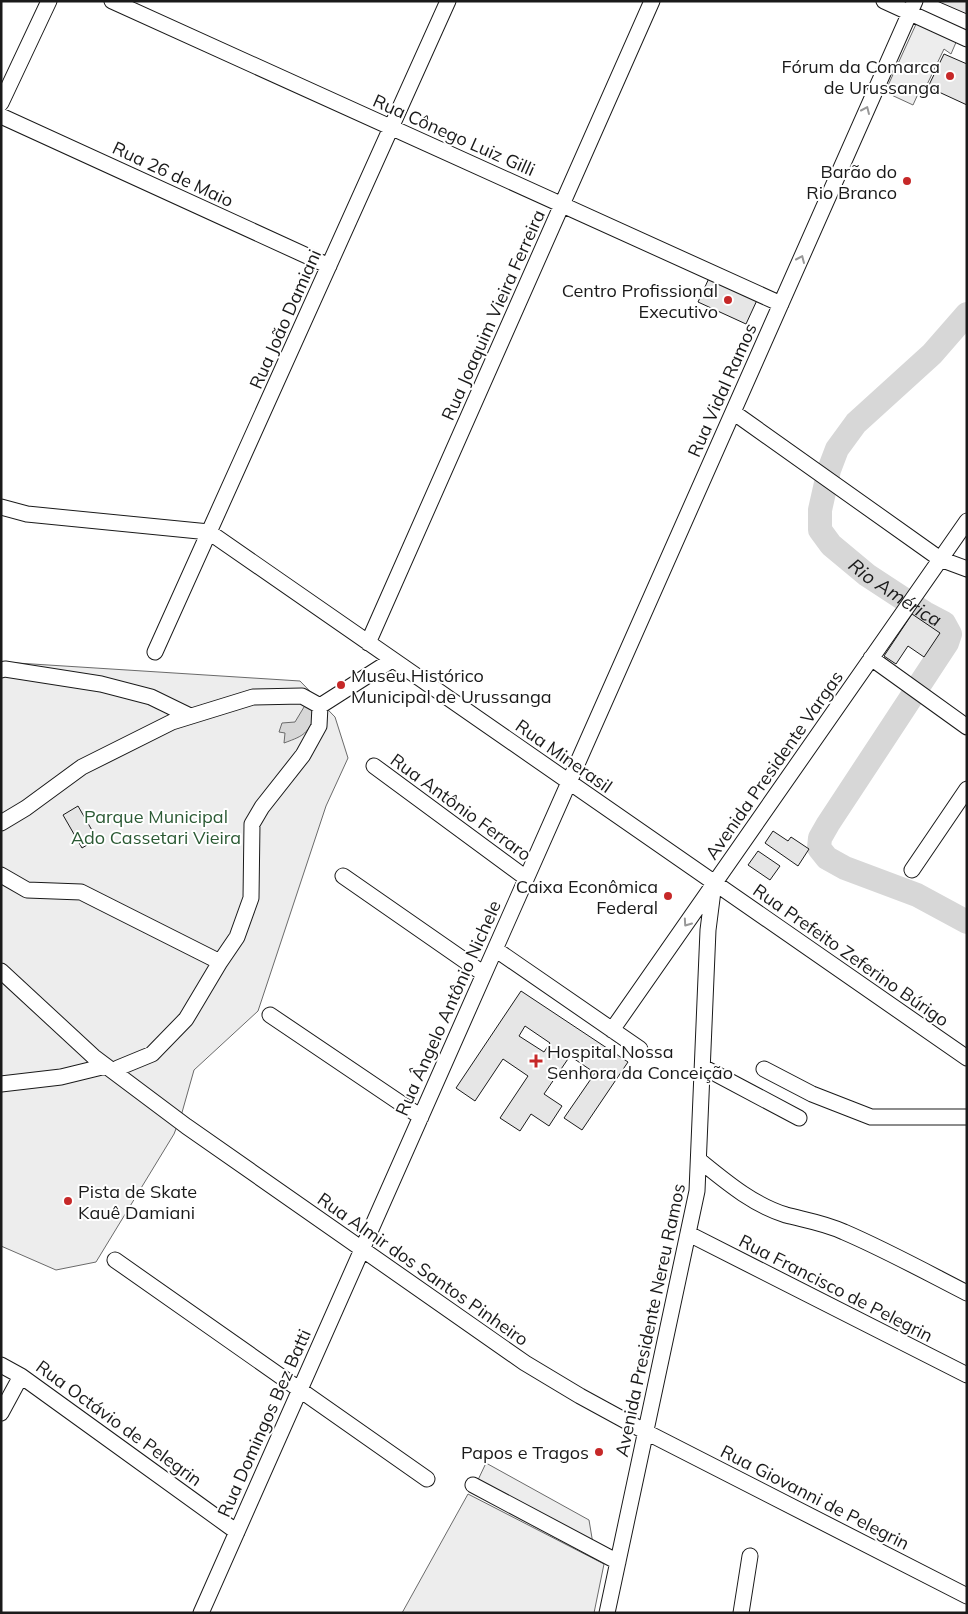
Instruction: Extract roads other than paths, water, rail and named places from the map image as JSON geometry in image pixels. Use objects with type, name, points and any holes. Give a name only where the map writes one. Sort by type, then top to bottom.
[{"type":"street","points":[[1,103],[49,1]]},
{"type":"street","name":"Rua Cônego Luiz Gilli","points":[[112,1],[781,304]]},
{"type":"street","name":"Rua João Damiani","points":[[155,652],[448,1]]},
{"type":"street","name":"Rua Joaquim Vieira Ferreira","points":[[368,643],[652,1]]},
{"type":"street","points":[[884,1],[912,7],[967,39]]},
{"type":"street","name":"Rua Vidal Ramos","points":[[569,782],[912,7]]},
{"type":"street","name":"Rua 26 de Maio","points":[[1,116],[329,266]]},
{"type":"street","points":[[733,412],[940,559],[967,569]]},
{"type":"street","points":[[1,507],[27,514],[209,532]]},
{"type":"street","name":"Avenida Presidente Vargas","points":[[612,1030],[967,521]]},
{"type":"street","name":"Rua Minerasil","points":[[209,532],[714,883]]},
{"type":"street","points":[[871,658],[967,727]]},
{"type":"street","points":[[320,706],[392,660]]},
{"type":"street","points":[[1,670],[5,668],[101,684],[151,697],[190,716]]},
{"type":"street","points":[[1,823],[26,808],[82,767],[172,722],[253,697],[302,696],[320,706]]},
{"type":"street","points":[[1,1084],[118,1068],[152,1054],[186,1019],[237,937],[251,898],[252,824],[262,807],[303,755],[319,726],[320,706]]},
{"type":"street","name":"Rua Antônio Ferraro","points":[[374,766],[526,878]]},
{"type":"street","name":"Rua Ângelo Antônio Nichele","points":[[362,1249],[569,782]]},
{"type":"street","points":[[912,870],[967,789]]},
{"type":"street","points":[[1,875],[27,890],[81,892],[220,962]]},
{"type":"street","points":[[343,876],[484,974]]},
{"type":"street","name":"Rua Prefeito Zeferino Búrigo","points":[[714,883],[967,1058]]},
{"type":"street","name":"Avenida Presidente Nereu Ramos","points":[[607,1613],[697,1191],[708,930],[714,883]]},
{"type":"street","points":[[495,949],[640,1049]]},
{"type":"street","name":"Rua Almir dos Santos Pinheiro","points":[[1,971],[94,1057],[186,1126],[525,1363],[646,1432]]},
{"type":"street","points":[[270,1015],[421,1117]]},
{"type":"street","points":[[703,1067],[799,1118]]},
{"type":"street","points":[[764,1068],[812,1094],[872,1117],[967,1117]]},
{"type":"street","points":[[699,1160],[726,1182],[762,1205],[784,1214],[816,1222],[844,1232],[967,1293]]},
{"type":"street","name":"Rua Francisco de Pelegrin","points":[[689,1234],[967,1375]]},
{"type":"street","name":"Rua Domingos Bez Batti","points":[[201,1613],[362,1249]]},
{"type":"street","points":[[115,1260],[427,1479]]},
{"type":"street","name":"Rua Octávio de Pelegrin","points":[[1,1365],[21,1376],[237,1532]]},
{"type":"street","points":[[1,1413],[21,1376]]},
{"type":"street","name":"Rua Giovanni de Pelegrin","points":[[646,1432],[967,1596]]},
{"type":"street","points":[[473,1485],[618,1562]]},
{"type":"street","points":[[741,1613],[750,1556]]},
{"type":"waterway","name":"Rio América","points":[[967,314],[932,354],[856,423],[837,449],[829,470],[820,510],[820,530],[831,545],[867,575],[925,613],[944,623],[950,634],[947,643],[828,824],[820,838],[819,848],[827,858],[845,868],[917,895],[967,922]]},
{"type":"place","name":"Fórum da Comarca de Urussanga","points":[[950,76]]},
{"type":"place","name":"Barão do Rio Branco","points":[[907,181]]},
{"type":"place","name":"Centro Profissional Executivo","points":[[728,300]]},
{"type":"place","name":"Museu Histórico Municipal de Urussanga","points":[[341,685]]},
{"type":"place","name":"Caixa Econômica Federal","points":[[668,896]]},
{"type":"place","name":"Hospital Nossa Senhora da Conceição","points":[[536,1061]]},
{"type":"place","name":"Pista de Skate Kauê Damiani","points":[[68,1201]]},
{"type":"place","name":"Papos e Tragos","points":[[599,1452]]},
{"type":"park label","name":"Parque Municipal Ado Cassetari Vieira","points":[[156,826]]}]
